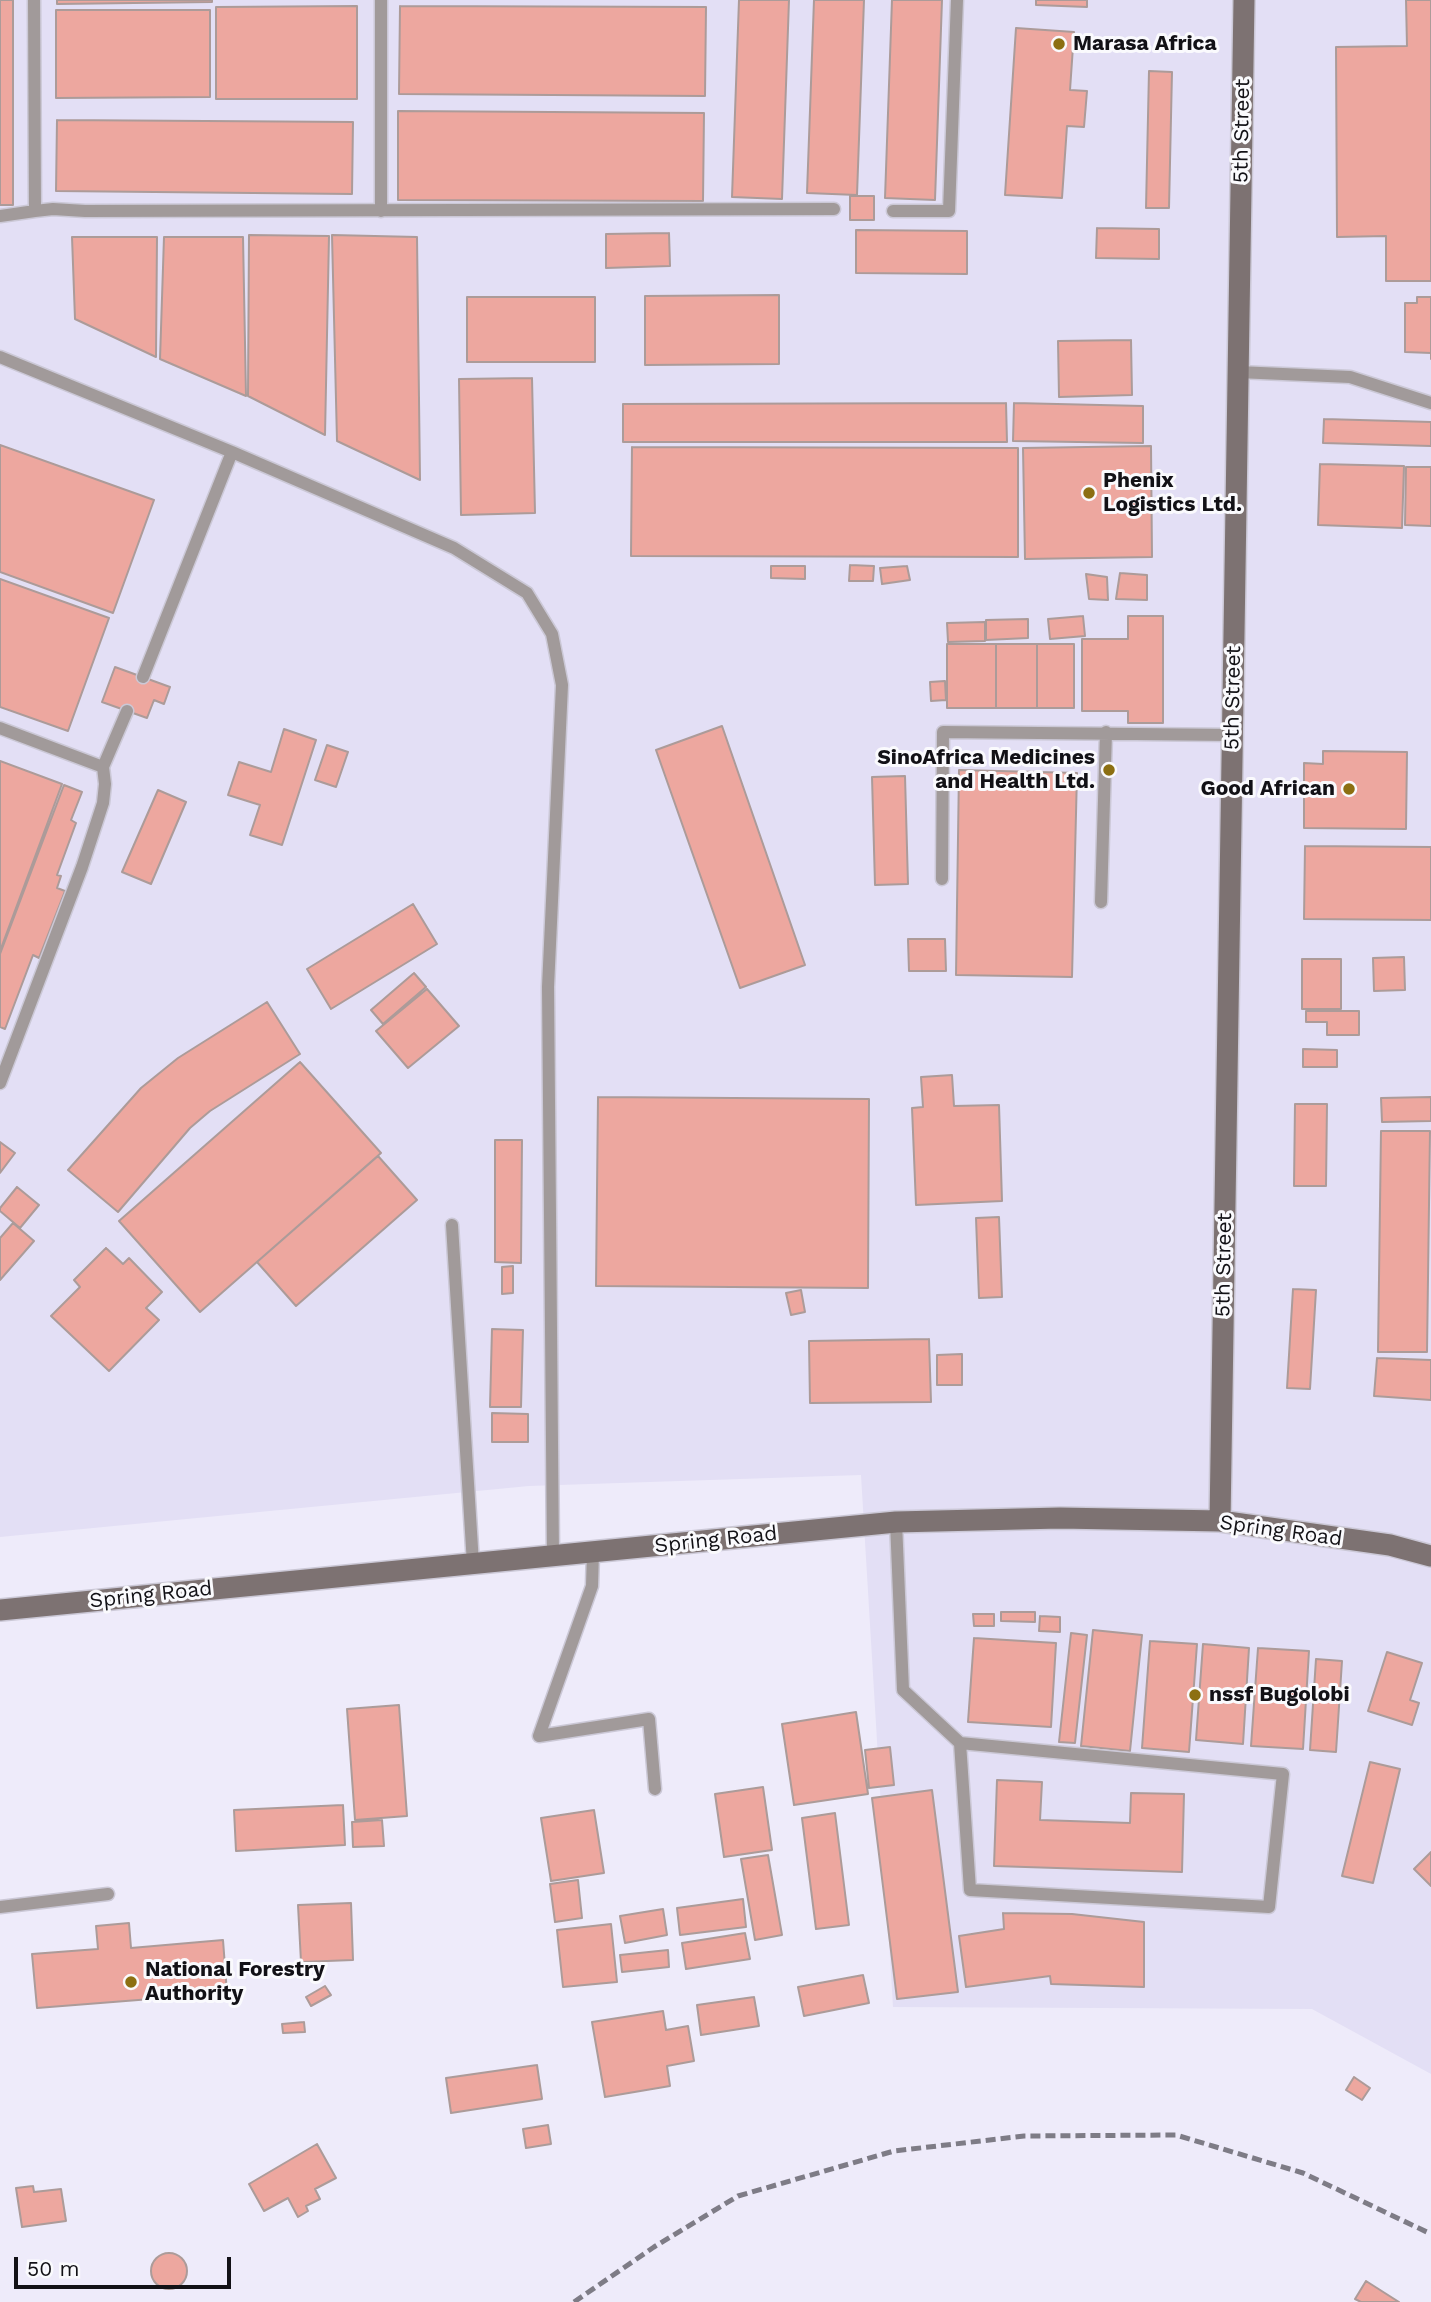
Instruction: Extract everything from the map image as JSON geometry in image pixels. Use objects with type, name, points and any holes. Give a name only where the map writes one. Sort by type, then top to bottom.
[{"type":"street","name":"5th Street","points":[[1220,1521],[1244,0]]},
{"type":"street","name":"Spring Road","points":[[0,1610],[896,1522],[1060,1518],[1220,1521],[1390,1545],[1431,1556]]},
{"type":"lane","points":[[34,0],[35,211]]},
{"type":"lane","points":[[381,0],[381,211]]},
{"type":"lane","points":[[893,211],[949,211],[957,0]]},
{"type":"lane","points":[[0,216],[53,209],[834,209]]},
{"type":"lane","points":[[0,357],[232,452],[454,548],[527,593],[552,634],[562,685],[548,988],[553,1556]]},
{"type":"lane","points":[[1238,372],[1350,377],[1431,402]]},
{"type":"lane","points":[[143,677],[232,452]]},
{"type":"lane","points":[[0,1083],[95,829],[103,803],[103,767],[127,711]]},
{"type":"lane","points":[[0,728],[103,767]]},
{"type":"lane","points":[[942,879],[943,732],[1232,735]]},
{"type":"lane","points":[[1101,902],[1106,733]]},
{"type":"lane","points":[[452,1225],[474,1564]]},
{"type":"lane","points":[[896,1522],[903,1690],[960,1743],[1283,1774],[1269,1908],[970,1890],[960,1743]]},
{"type":"lane","points":[[593,1552],[592,1586],[539,1736],[649,1719],[655,1789]]},
{"type":"lane","points":[[0,1907],[108,1894]]},
{"type":"shaded area","points":[[0,0],[1431,0],[1431,2074],[1312,2009],[893,2007],[861,1475],[529,1486],[0,1537]]},
{"type":"building","points":[[0,0],[13,0],[13,205],[0,205]]},
{"type":"building","points":[[57,0],[212,0],[212,2],[57,4]]},
{"type":"building","points":[[739,0],[789,0],[782,199],[732,197]]},
{"type":"building","points":[[814,0],[864,0],[857,195],[807,193]]},
{"type":"building","points":[[892,0],[942,0],[935,200],[885,198]]},
{"type":"building","points":[[1036,0],[1087,0],[1087,7],[1036,5]]},
{"type":"building","points":[[1406,0],[1431,0],[1431,281],[1386,281],[1386,236],[1337,237],[1336,47],[1407,46]]},
{"type":"building","points":[[357,6],[357,99],[216,99],[216,7]]},
{"type":"building","points":[[400,6],[706,7],[705,96],[399,94]]},
{"type":"building","points":[[56,10],[210,10],[210,97],[56,98]]},
{"type":"building","points":[[1016,28],[1074,32],[1070,90],[1087,91],[1084,127],[1067,126],[1062,198],[1005,195]]},
{"type":"building","points":[[1149,71],[1172,72],[1169,208],[1146,208]]},
{"type":"building","points":[[398,111],[704,113],[703,201],[398,200]]},
{"type":"building","points":[[57,120],[353,122],[352,194],[56,191]]},
{"type":"building","points":[[850,196],[874,196],[874,220],[850,220]]},
{"type":"building","points":[[1097,228],[1159,229],[1159,259],[1096,258]]},
{"type":"building","points":[[856,230],[967,231],[967,274],[856,273]]},
{"type":"building","points":[[669,233],[670,266],[606,268],[606,234]]},
{"type":"building","points":[[249,235],[329,236],[325,435],[248,396]]},
{"type":"building","points":[[332,235],[417,237],[420,480],[337,441]]},
{"type":"building","points":[[72,237],[157,237],[156,357],[75,319]]},
{"type":"building","points":[[164,237],[243,237],[246,396],[160,359]]},
{"type":"building","points":[[779,295],[779,364],[645,365],[645,296]]},
{"type":"building","points":[[467,297],[595,297],[595,362],[467,362]]},
{"type":"building","points":[[1417,297],[1431,297],[1431,353],[1405,352],[1405,303],[1417,303]]},
{"type":"building","points":[[1131,340],[1132,395],[1059,397],[1058,341]]},
{"type":"building","points":[[532,378],[535,513],[461,515],[459,379]]},
{"type":"building","points":[[1006,403],[1007,442],[623,442],[623,404]]},
{"type":"building","points":[[1014,403],[1143,406],[1143,443],[1013,441]]},
{"type":"building","points":[[1324,419],[1431,422],[1431,446],[1323,443]]},
{"type":"building","points":[[0,445],[154,500],[113,613],[0,572]]},
{"type":"building","points":[[1151,446],[1152,557],[1025,559],[1023,448]]},
{"type":"building","points":[[632,447],[1018,448],[1018,557],[631,556]]},
{"type":"building","points":[[1320,464],[1404,466],[1402,528],[1318,525]]},
{"type":"building","points":[[1406,467],[1431,467],[1431,526],[1405,525]]},
{"type":"building","points":[[850,565],[874,566],[873,581],[849,581]]},
{"type":"building","points":[[771,566],[805,566],[805,579],[771,578]]},
{"type":"building","points":[[907,566],[910,580],[882,584],[880,568]]},
{"type":"building","points":[[1120,573],[1147,575],[1147,600],[1116,599]]},
{"type":"building","points":[[1086,574],[1107,577],[1108,600],[1089,599]]},
{"type":"building","points":[[0,579],[109,618],[68,731],[0,707]]},
{"type":"building","points":[[1083,616],[1085,636],[1050,639],[1048,619]]},
{"type":"building","points":[[1128,616],[1163,616],[1163,723],[1128,723],[1128,711],[1082,711],[1082,639],[1128,639]]},
{"type":"building","points":[[1028,619],[1028,638],[986,640],[986,620]]},
{"type":"building","points":[[985,622],[985,641],[948,642],[947,623]]},
{"type":"building","points":[[947,644],[996,644],[996,708],[947,708]]},
{"type":"building","points":[[996,644],[1037,644],[1037,708],[996,708]]},
{"type":"building","points":[[1037,644],[1074,644],[1074,708],[1037,708]]},
{"type":"building","points":[[115,667],[170,687],[164,704],[154,700],[147,718],[102,702]]},
{"type":"building","points":[[945,681],[946,700],[931,701],[930,682]]},
{"type":"building","points":[[722,726],[805,965],[740,988],[656,750]]},
{"type":"building","points":[[284,729],[316,740],[282,845],[250,835],[260,805],[228,795],[239,762],[271,772]]},
{"type":"building","points":[[327,745],[348,752],[336,787],[315,780]]},
{"type":"building","points":[[1323,751],[1407,752],[1406,829],[1304,828],[1304,763],[1323,764]]},
{"type":"building","points":[[0,761],[62,784],[0,951]]},
{"type":"building","points":[[959,770],[1077,773],[1072,977],[956,975]]},
{"type":"building","points":[[905,776],[908,884],[875,885],[872,777]]},
{"type":"building","points":[[64,785],[82,792],[71,820],[76,823],[57,875],[61,876],[57,888],[65,891],[39,958],[33,955],[5,1029],[0,1027],[0,954]]},
{"type":"building","points":[[158,790],[186,802],[151,884],[122,872]]},
{"type":"building","points":[[1305,846],[1431,847],[1431,920],[1304,919]]},
{"type":"building","points":[[413,904],[437,944],[331,1009],[307,969]]},
{"type":"building","points":[[908,939],[945,939],[946,971],[909,971]]},
{"type":"building","points":[[1404,957],[1405,990],[1374,991],[1373,958]]},
{"type":"building","points":[[1302,959],[1341,959],[1341,1009],[1302,1009]]},
{"type":"building","points":[[414,973],[426,987],[383,1024],[371,1010]]},
{"type":"building","points":[[427,989],[459,1026],[408,1068],[376,1031]]},
{"type":"building","points":[[267,1002],[300,1054],[210,1111],[190,1128],[118,1212],[68,1170],[141,1088],[178,1058]]},
{"type":"building","points":[[1306,1011],[1359,1011],[1359,1035],[1327,1035],[1327,1022],[1306,1022]]},
{"type":"building","points":[[1303,1049],[1337,1050],[1337,1067],[1303,1067]]},
{"type":"building","points":[[300,1062],[381,1153],[200,1312],[119,1221]]},
{"type":"building","points":[[952,1075],[954,1106],[999,1105],[1002,1201],[916,1205],[912,1108],[923,1107],[921,1077]]},
{"type":"building","points":[[598,1097],[869,1099],[868,1288],[596,1286]]},
{"type":"building","points":[[1431,1097],[1431,1121],[1382,1122],[1381,1098]]},
{"type":"building","points":[[1295,1104],[1327,1104],[1326,1186],[1294,1186]]},
{"type":"building","points":[[1381,1131],[1430,1131],[1427,1352],[1378,1352]]},
{"type":"building","points":[[495,1140],[522,1140],[521,1263],[495,1262]]},
{"type":"building","points":[[0,1142],[15,1153],[0,1173]]},
{"type":"building","points":[[378,1156],[417,1200],[296,1306],[257,1262]]},
{"type":"building","points":[[17,1187],[39,1205],[20,1228],[0,1211]]},
{"type":"building","points":[[999,1217],[1002,1297],[979,1298],[976,1218]]},
{"type":"building","points":[[13,1223],[34,1241],[0,1280],[0,1238]]},
{"type":"building","points":[[106,1248],[123,1264],[129,1258],[162,1292],[146,1308],[159,1320],[109,1371],[51,1316],[80,1287],[74,1280]]},
{"type":"building","points":[[513,1266],[513,1293],[502,1294],[502,1267]]},
{"type":"building","points":[[1293,1289],[1316,1290],[1310,1389],[1287,1388]]},
{"type":"building","points":[[801,1290],[805,1312],[791,1315],[786,1293]]},
{"type":"building","points":[[492,1329],[523,1330],[521,1407],[490,1407]]},
{"type":"building","points":[[929,1339],[931,1402],[810,1403],[809,1341]]},
{"type":"building","points":[[962,1354],[962,1385],[937,1385],[937,1355]]},
{"type":"building","points":[[1377,1358],[1431,1360],[1431,1400],[1374,1396]]},
{"type":"building","points":[[492,1413],[528,1414],[528,1442],[492,1442]]},
{"type":"building","points":[[1001,1612],[1035,1612],[1035,1622],[1001,1621]]},
{"type":"building","points":[[973,1614],[994,1614],[994,1626],[974,1626]]},
{"type":"building","points":[[1040,1616],[1060,1617],[1060,1632],[1039,1631]]},
{"type":"building","points":[[1093,1630],[1142,1635],[1130,1751],[1081,1746]]},
{"type":"building","points":[[1071,1633],[1087,1635],[1075,1743],[1059,1742]]},
{"type":"building","points":[[974,1638],[1056,1643],[1051,1727],[968,1722]]},
{"type":"building","points":[[1150,1641],[1197,1644],[1189,1752],[1142,1748]]},
{"type":"building","points":[[1203,1644],[1249,1648],[1243,1744],[1196,1740]]},
{"type":"building","points":[[1258,1648],[1309,1651],[1303,1749],[1251,1746]]},
{"type":"building","points":[[1387,1652],[1422,1663],[1410,1700],[1419,1703],[1412,1725],[1368,1711]]},
{"type":"building","points":[[1316,1659],[1342,1661],[1336,1752],[1310,1750]]},
{"type":"building","points":[[399,1705],[407,1816],[355,1820],[347,1709]]},
{"type":"building","points":[[856,1712],[868,1794],[794,1805],[782,1724]]},
{"type":"building","points":[[890,1747],[894,1785],[869,1788],[865,1750]]},
{"type":"building","points":[[1370,1762],[1400,1769],[1373,1883],[1342,1876]]},
{"type":"building","points":[[997,1780],[1042,1782],[1040,1820],[1130,1823],[1131,1793],[1184,1794],[1182,1872],[994,1866]]},
{"type":"building","points":[[763,1787],[772,1850],[724,1857],[715,1794]]},
{"type":"building","points":[[932,1790],[958,1992],[897,1999],[872,1798]]},
{"type":"building","points":[[343,1805],[345,1845],[236,1851],[234,1810]]},
{"type":"building","points":[[594,1810],[604,1873],[551,1881],[541,1818]]},
{"type":"building","points":[[835,1813],[849,1925],[816,1929],[802,1818]]},
{"type":"building","points":[[382,1820],[384,1846],[353,1847],[352,1822]]},
{"type":"building","points":[[1431,1852],[1431,1886],[1414,1869]]},
{"type":"building","points":[[768,1855],[782,1935],[755,1940],[741,1859]]},
{"type":"building","points":[[578,1880],[582,1918],[555,1922],[550,1884]]},
{"type":"building","points":[[743,1899],[746,1927],[680,1935],[677,1908]]},
{"type":"building","points":[[351,1903],[353,1960],[301,1962],[298,1905]]},
{"type":"building","points":[[663,1909],[667,1935],[625,1943],[620,1916]]},
{"type":"building","points":[[1003,1913],[1072,1914],[1144,1922],[1144,1987],[1051,1984],[1050,1976],[966,1987],[959,1936],[1004,1929]]},
{"type":"building","points":[[129,1923],[131,1948],[223,1940],[227,1993],[37,2008],[32,1954],[98,1949],[96,1926]]},
{"type":"building","points":[[611,1924],[617,1982],[563,1987],[557,1930]]},
{"type":"building","points":[[745,1933],[750,1959],[686,1969],[682,1943]]},
{"type":"building","points":[[668,1950],[669,1967],[622,1972],[620,1955]]},
{"type":"building","points":[[863,1975],[869,2003],[804,2016],[798,1987]]},
{"type":"building","points":[[325,1986],[331,1995],[311,2006],[306,1997]]},
{"type":"building","points":[[754,1997],[759,2026],[701,2035],[697,2005]]},
{"type":"building","points":[[663,2011],[666,2030],[688,2026],[694,2061],[667,2066],[670,2086],[605,2097],[592,2022]]},
{"type":"building","points":[[304,2022],[305,2032],[283,2033],[282,2024]]},
{"type":"building","points":[[537,2065],[542,2099],[451,2113],[446,2078]]},
{"type":"building","points":[[1354,2077],[1370,2088],[1362,2100],[1346,2090]]},
{"type":"building","points":[[548,2125],[551,2144],[526,2148],[523,2129]]},
{"type":"building","points":[[317,2144],[336,2178],[315,2189],[320,2199],[306,2206],[308,2211],[298,2217],[288,2198],[264,2211],[249,2184]]},
{"type":"building","points":[[33,2186],[34,2192],[61,2189],[66,2221],[22,2227],[16,2188]]},
{"type":"building","points":[[169,2253],[182,2258],[187,2271],[182,2284],[169,2289],[156,2284],[151,2271],[156,2258]]},
{"type":"building","points":[[1366,2281],[1399,2302],[1361,2302],[1355,2299]]},
{"type":"railway","points":[[574,2302],[654,2247],[738,2196],[894,2151],[1024,2136],[1176,2135],[1303,2173],[1431,2234]]},
{"type":"place","name":"Marasa Africa","points":[[1059,44]]},
{"type":"place","name":"Phenix Logistics Ltd.","points":[[1089,493]]},
{"type":"place","name":"SinoAfrica Medicines and Health Ltd.","points":[[1109,770]]},
{"type":"place","name":"Good African","points":[[1349,789]]},
{"type":"place","name":"nssf Bugolobi","points":[[1195,1695]]},
{"type":"place","name":"National Forestry Authority","points":[[131,1982]]}]
